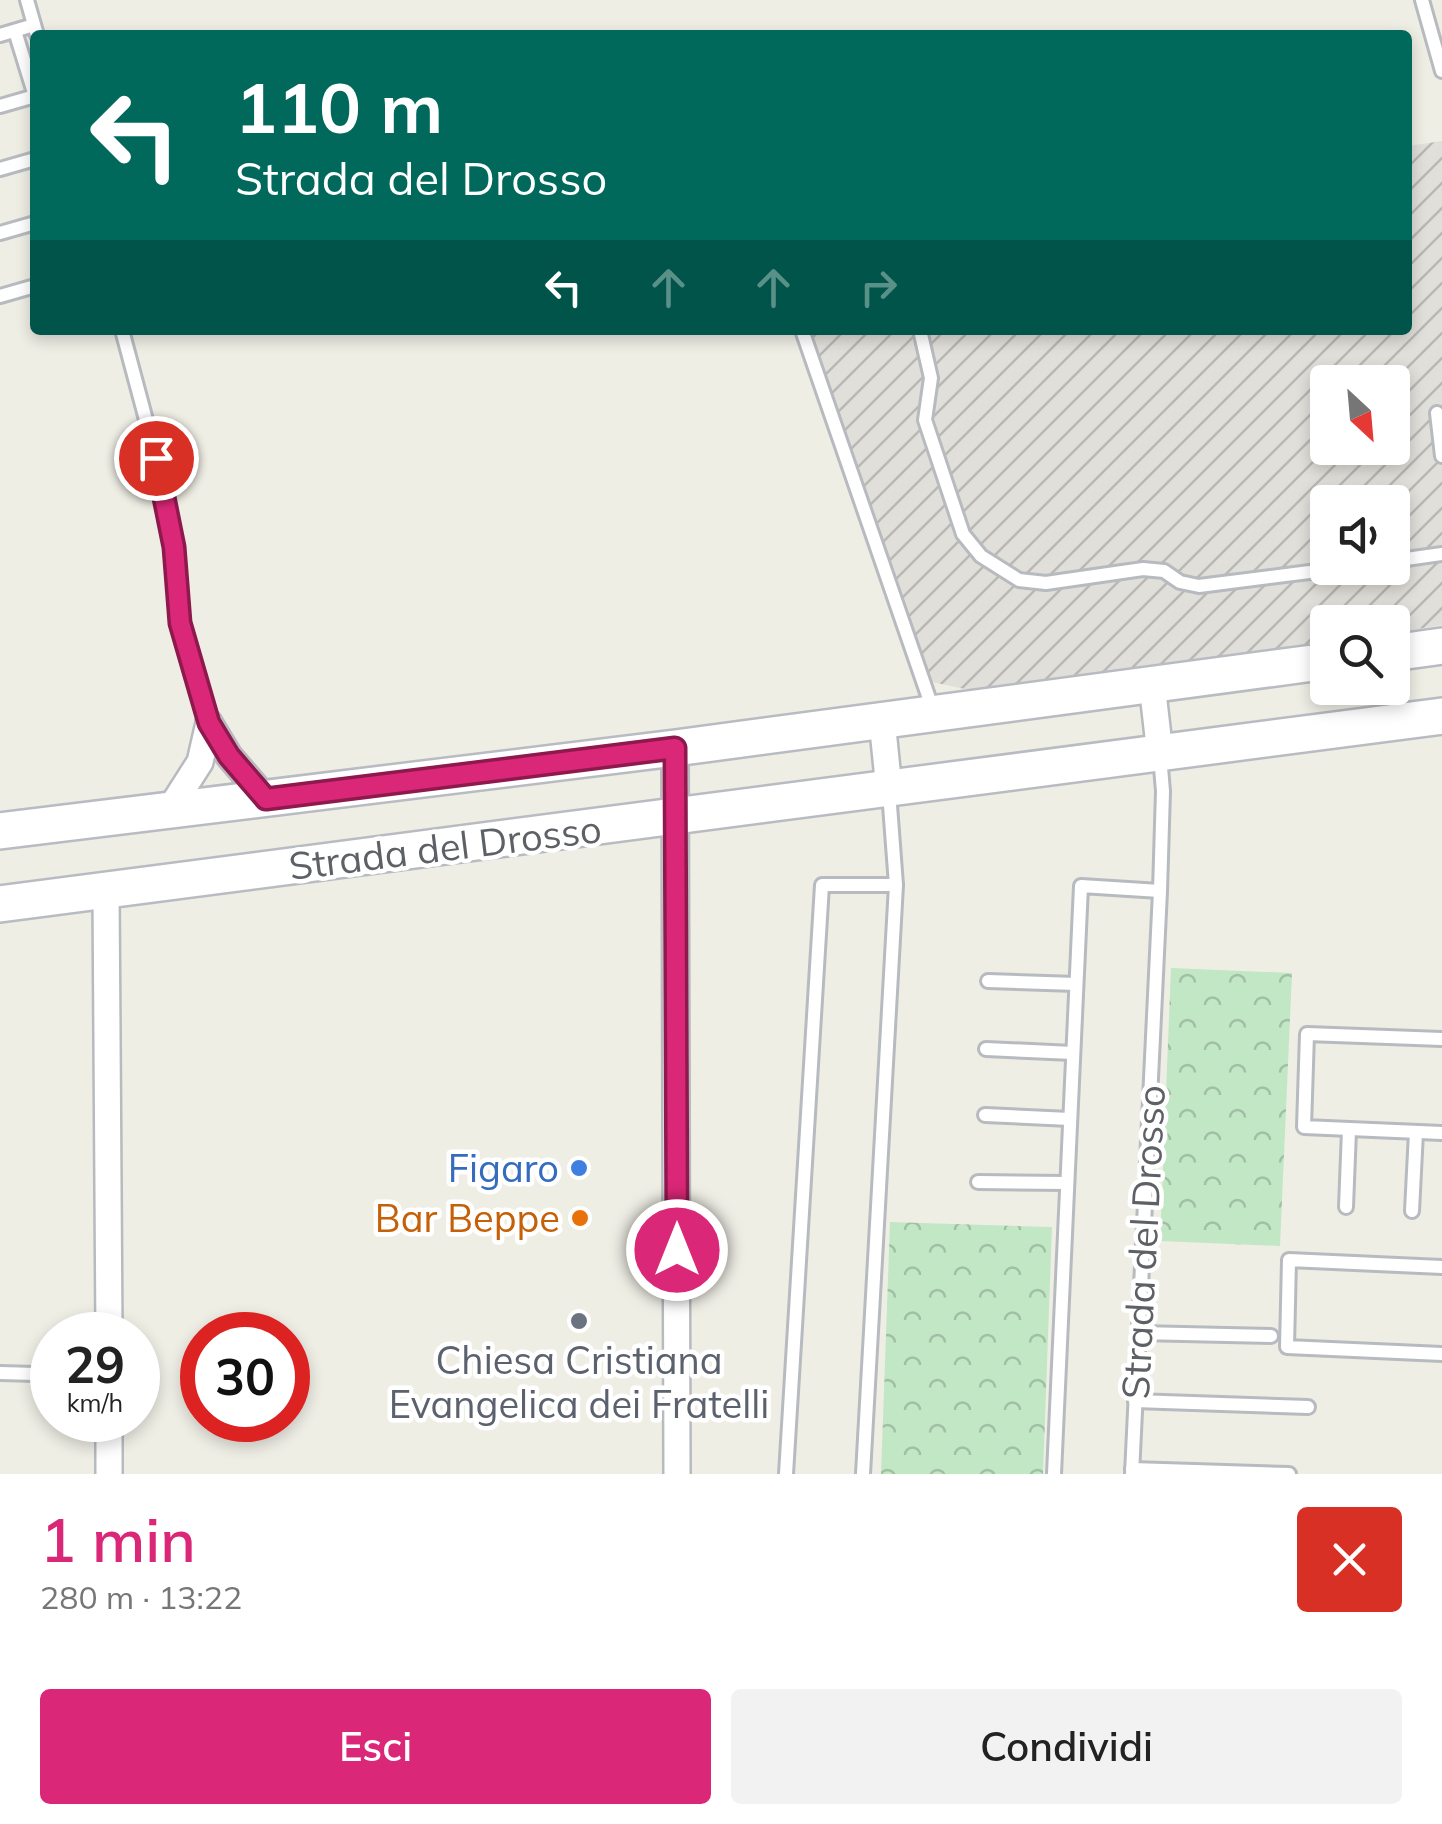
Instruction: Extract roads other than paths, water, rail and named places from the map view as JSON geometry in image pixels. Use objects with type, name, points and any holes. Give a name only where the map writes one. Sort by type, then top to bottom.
[{"type":"street","points":[[1410,650],[1442,646]]},
{"type":"street","name":"Strada del Drosso","points":[[0,831],[675,748],[1310,663]]},
{"type":"street","name":"Strada del Drosso","points":[[1152,684],[1160,754]]},
{"type":"street","name":"Strada del Drosso","points":[[0,904],[1442,716]]},
{"type":"street","points":[[882,720],[889,789]]},
{"type":"street","name":"Strada del Drosso","points":[[209,723],[229,756],[266,799]]},
{"type":"street","points":[[170,809],[200,762],[209,723]]},
{"type":"street","points":[[675,748],[677,1474]]},
{"type":"street","points":[[106,891],[109,1312]]},
{"type":"street","points":[[109,1442],[110,1474]]},
{"type":"lane","points":[[27,0],[36,30]]},
{"type":"lane","points":[[1422,0],[1442,71]]},
{"type":"lane","points":[[0,35],[30,30]]},
{"type":"lane","points":[[15,31],[30,80]]},
{"type":"lane","points":[[0,106],[30,97]]},
{"type":"lane","points":[[0,169],[30,160]]},
{"type":"lane","points":[[0,233],[30,224]]},
{"type":"lane","points":[[0,296],[30,287]]},
{"type":"lane","name":"Strada del Drosso","points":[[123,335],[165,490],[180,623],[209,723]]},
{"type":"lane","points":[[804,335],[934,712]]},
{"type":"lane","points":[[921,335],[932,378],[925,420],[963,534],[981,556],[1019,580],[1046,583],[1143,568],[1164,571],[1180,582],[1200,586],[1310,572]]},
{"type":"lane","points":[[1436,413],[1442,456]]},
{"type":"lane","points":[[1410,558],[1442,554]]},
{"type":"lane","name":"Strada del Drosso","points":[[1132,1472],[1160,890],[1160,754]]},
{"type":"lane","points":[[863,1474],[896,885],[889,789]]},
{"type":"lane","points":[[786,1474],[822,885],[896,885]]},
{"type":"lane","name":"Strada del Drosso","points":[[1054,1474],[1081,886],[1160,890]]},
{"type":"lane","points":[[988,981],[1076,984]]},
{"type":"lane","points":[[1442,1040],[1307,1034],[1304,1127],[1442,1133]]},
{"type":"lane","points":[[986,1048],[1073,1053]]},
{"type":"lane","points":[[984,1115],[1070,1118]]},
{"type":"lane","points":[[1346,1206],[1349,1130]]},
{"type":"lane","points":[[1412,1211],[1416,1132]]},
{"type":"lane","points":[[978,1182],[1068,1183]]},
{"type":"lane","points":[[1442,1267],[1289,1260],[1287,1346],[1442,1354]]},
{"type":"lane","points":[[1138,1333],[1271,1336]]},
{"type":"lane","points":[[0,1374],[30,1374]]},
{"type":"lane","points":[[1135,1401],[1308,1407]]},
{"type":"lane","points":[[1132,1472],[1289,1474]]},
{"type":"place","name":"Figaro","points":[[579,1168]]},
{"type":"place","name":"Bar Beppe","points":[[580,1218]]},
{"type":"place","name":"Chiesa Cristiana Evangelica dei Fratelli","points":[[579,1321]]}]
